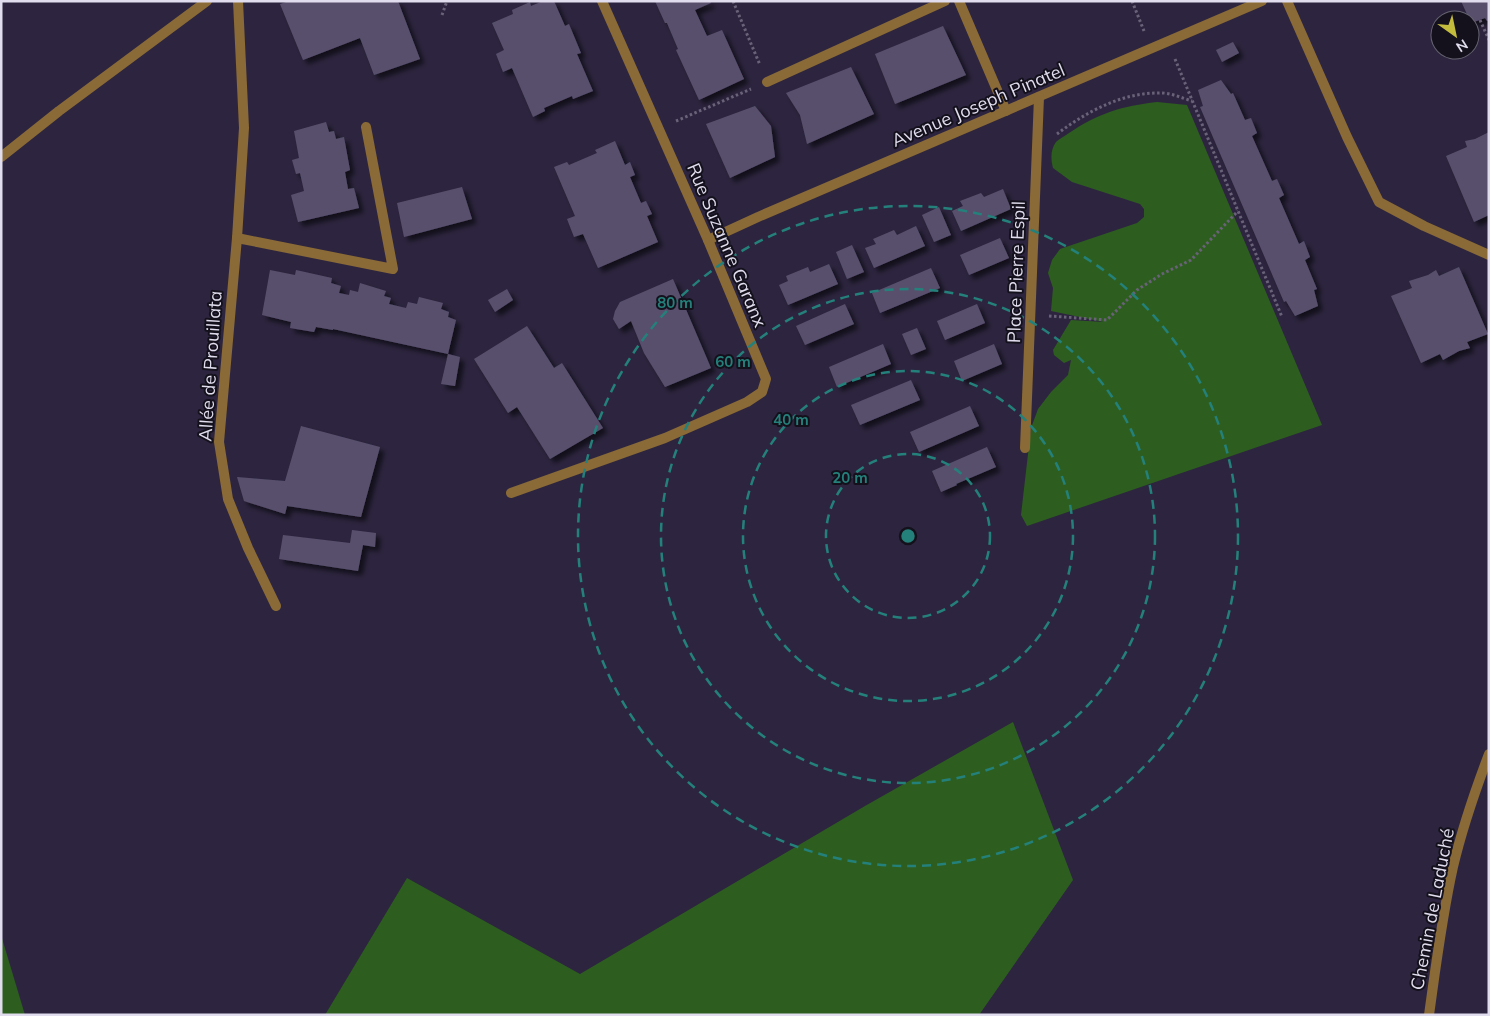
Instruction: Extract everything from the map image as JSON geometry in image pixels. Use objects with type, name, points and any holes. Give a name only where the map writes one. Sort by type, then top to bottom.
[{"type":"street","points":[[1,157],[206,1]]},
{"type":"street","name":"Allée de Prouillata","points":[[238,1],[244,128],[237,238],[219,442],[228,499],[248,548],[276,606]]},
{"type":"street","name":"Rue Suzanne Garanx","points":[[511,494],[665,438],[747,402],[762,392],[766,379],[660,129],[602,1]]},
{"type":"street","points":[[768,82],[945,1]]},
{"type":"street","points":[[958,1],[1006,111]]},
{"type":"street","name":"Avenue Joseph Pinatel","points":[[708,240],[1262,1]]},
{"type":"street","points":[[1287,1],[1347,137],[1379,202],[1424,226],[1489,255]]},
{"type":"street","name":"Place Pierre Espil","points":[[1025,448],[1039,97]]},
{"type":"street","points":[[237,238],[392,269],[366,127]]},
{"type":"street","name":"Chemin de Laduché","points":[[1429,1015],[1437,956],[1453,867],[1475,789],[1489,754]]},
{"type":"path","points":[[442,15],[447,1]]},
{"type":"path","points":[[733,1],[768,82]]},
{"type":"path","points":[[1132,1],[1152,48]]},
{"type":"path","points":[[1480,20],[1489,40]]},
{"type":"path","points":[[1168,41],[1282,317]]},
{"type":"path","points":[[1037,156],[1051,138],[1075,120],[1102,106],[1134,96],[1160,92],[1193,101]]},
{"type":"path","points":[[660,129],[739,94]]},
{"type":"path","points":[[1030,315],[1107,320],[1138,290],[1162,274],[1191,260],[1238,211]]},
{"type":"green space","points":[[1157,102],[1187,105],[1322,425],[1027,526],[1021,515],[1031,428],[1038,409],[1068,375],[1071,360],[1064,363],[1054,355],[1053,350],[1071,320],[1104,322],[1051,311],[1053,288],[1048,273],[1052,260],[1060,249],[1137,223],[1144,217],[1144,209],[1140,204],[1072,182],[1053,168],[1051,158],[1053,148],[1060,139],[1101,115],[1122,108]]},
{"type":"green space","points":[[1013,722],[1073,880],[979,1015],[325,1015],[407,878],[580,974],[865,806]]},
{"type":"green space","points":[[1,935],[25,1015],[1,1015]]},
{"type":"building","points":[[289,1],[398,1],[420,59],[374,75],[360,38],[303,60],[280,4]]},
{"type":"building","points":[[543,1],[554,1],[565,26],[569,24],[581,53],[577,54],[593,91],[573,99],[572,96],[544,108],[545,111],[533,117],[512,68],[503,72],[496,54],[504,50],[492,23],[513,14],[512,10],[530,2],[531,6]]},
{"type":"building","points":[[655,1],[710,1],[711,3],[695,10],[707,36],[722,30],[744,79],[699,100],[676,50],[678,49],[667,23],[665,23]]},
{"type":"building","points":[[1461,1],[1489,1],[1489,20],[1487,21],[1485,18],[1480,20],[1480,10],[1465,10]]},
{"type":"building","points":[[943,26],[966,75],[895,104],[875,54]]},
{"type":"building","points":[[1233,42],[1239,53],[1222,62],[1216,50]]},
{"type":"building","points":[[851,67],[874,114],[807,144],[800,115],[786,93]]},
{"type":"building","points":[[1221,80],[1231,94],[1233,93],[1245,120],[1251,118],[1257,133],[1252,136],[1272,181],[1277,179],[1284,195],[1279,198],[1299,244],[1304,241],[1310,257],[1305,260],[1317,289],[1314,290],[1318,306],[1295,316],[1286,301],[1284,302],[1200,107],[1203,106],[1198,90]]},
{"type":"building","points":[[755,106],[771,126],[775,157],[730,178],[706,124]]},
{"type":"building","points":[[326,122],[329,132],[334,131],[336,139],[344,137],[350,170],[345,172],[348,189],[354,188],[359,208],[298,222],[291,195],[304,191],[300,173],[296,174],[292,160],[299,158],[294,131]]},
{"type":"building","points":[[1489,132],[1489,215],[1474,222],[1446,156],[1467,147],[1465,141],[1475,139]]},
{"type":"building","points":[[615,141],[625,165],[630,162],[635,175],[630,177],[641,203],[646,201],[652,214],[647,216],[658,242],[598,268],[583,234],[574,237],[567,219],[575,216],[554,167],[567,162],[569,165],[597,153],[595,150]]},
{"type":"building","points":[[462,187],[472,219],[404,237],[397,203]]},
{"type":"building","points":[[1003,189],[1011,209],[961,231],[952,211],[963,206],[960,201],[981,193],[984,197]]},
{"type":"building","points":[[939,207],[951,235],[934,242],[922,215]]},
{"type":"building","points":[[916,226],[925,246],[874,268],[865,248],[876,244],[873,239],[894,230],[897,235]]},
{"type":"building","points":[[1000,238],[1009,258],[969,275],[960,255]]},
{"type":"building","points":[[852,245],[864,272],[847,279],[836,252]]},
{"type":"building","points":[[829,264],[838,284],[788,305],[779,285],[788,281],[786,276],[808,267],[810,272]]},
{"type":"building","points":[[1459,267],[1488,334],[1467,342],[1470,348],[1459,351],[1443,360],[1440,354],[1421,363],[1391,296],[1412,288],[1409,281],[1428,275],[1436,270],[1439,276]]},
{"type":"building","points":[[931,268],[940,288],[880,313],[872,293]]},
{"type":"building","points":[[270,270],[295,275],[296,270],[332,278],[331,283],[341,286],[339,293],[349,295],[350,290],[358,292],[360,283],[386,291],[384,296],[391,298],[389,304],[406,308],[408,302],[417,304],[419,297],[443,303],[441,309],[449,312],[448,317],[456,320],[448,354],[333,329],[316,327],[314,332],[290,328],[291,322],[262,315]]},
{"type":"building","points":[[673,279],[711,368],[665,387],[644,353],[631,321],[619,329],[613,319],[620,302]]},
{"type":"building","points":[[507,289],[513,300],[495,312],[488,300]]},
{"type":"building","points":[[845,304],[854,324],[805,345],[796,326]]},
{"type":"building","points":[[977,304],[985,323],[945,340],[937,321]]},
{"type":"building","points":[[527,326],[554,368],[562,363],[603,428],[550,459],[517,407],[508,413],[474,359]]},
{"type":"building","points":[[917,328],[926,349],[911,355],[902,334]]},
{"type":"building","points":[[883,344],[891,364],[837,387],[829,367]]},
{"type":"building","points":[[994,344],[1002,364],[962,381],[954,361]]},
{"type":"building","points":[[448,354],[460,357],[455,386],[441,384]]},
{"type":"building","points":[[911,380],[920,400],[860,425],[851,405]]},
{"type":"building","points":[[970,406],[979,426],[919,452],[910,432]]},
{"type":"building","points":[[301,426],[380,447],[361,517],[287,506],[285,514],[244,501],[237,477],[285,481]]},
{"type":"building","points":[[987,447],[996,467],[941,492],[932,471]]},
{"type":"building","points":[[352,530],[376,533],[375,547],[363,545],[358,571],[279,559],[283,535],[350,543]]}]
